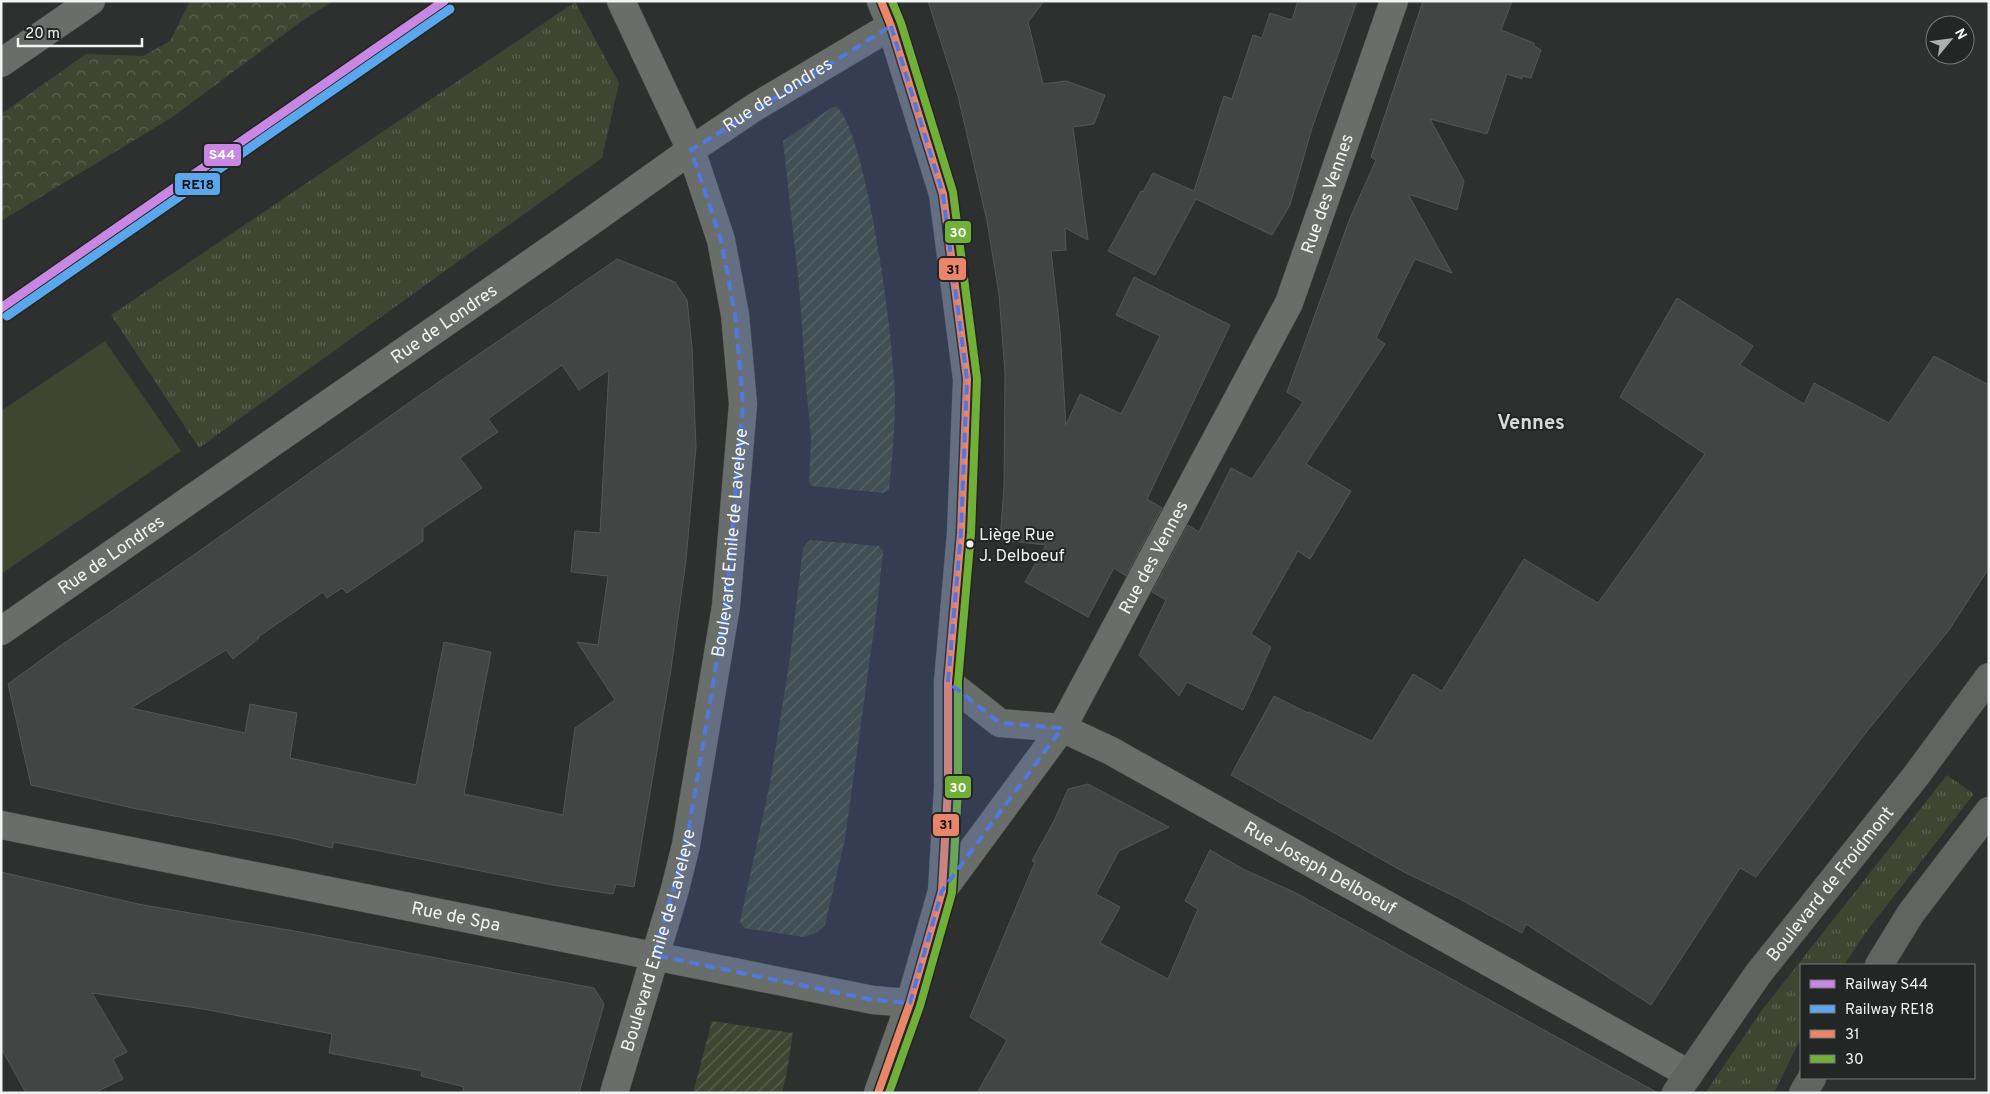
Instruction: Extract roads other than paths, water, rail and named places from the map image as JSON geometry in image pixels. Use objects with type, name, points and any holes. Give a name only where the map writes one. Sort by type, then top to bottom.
[{"type":"main road","name":"Boulevard de Froidmont","points":[[1682,1083],[1758,974],[1915,777],[1989,677]]},
{"type":"main road","points":[[1880,964],[1911,912],[1989,811]]},
{"type":"main road","points":[[1803,1093],[1811,1079]]},
{"type":"street","points":[[1,63],[91,1]]},
{"type":"street","name":"Boulevard Emile de Laveleye","points":[[614,1093],[674,893],[686,845],[726,606],[744,404],[735,315],[721,240],[690,150],[621,1]]},
{"type":"street","name":"Rue des Vennes","points":[[878,1093],[910,1003],[942,890],[1062,728],[1289,303],[1394,1]]},
{"type":"street","points":[[886,14],[943,194],[966,380],[961,533],[948,682],[948,788],[942,890]]},
{"type":"street","name":"Rue de Londres","points":[[1,631],[886,14]]},
{"type":"street","name":"Rue Joseph Delboeuf","points":[[948,682],[1000,723],[1062,728],[1111,751],[1682,1083]]},
{"type":"street","name":"Rue de Spa","points":[[1,825],[873,1000],[910,1003]]},
{"type":"rail line","name":"S44","points":[[1,308],[444,1]]},
{"type":"rail line","name":"RE18","points":[[7,316],[450,9]]},
{"type":"place","name":"Liège Rue J. Delboeuf","points":[[970,544]]},
{"type":"district","name":"Vennes","points":[[1531,422]]}]
